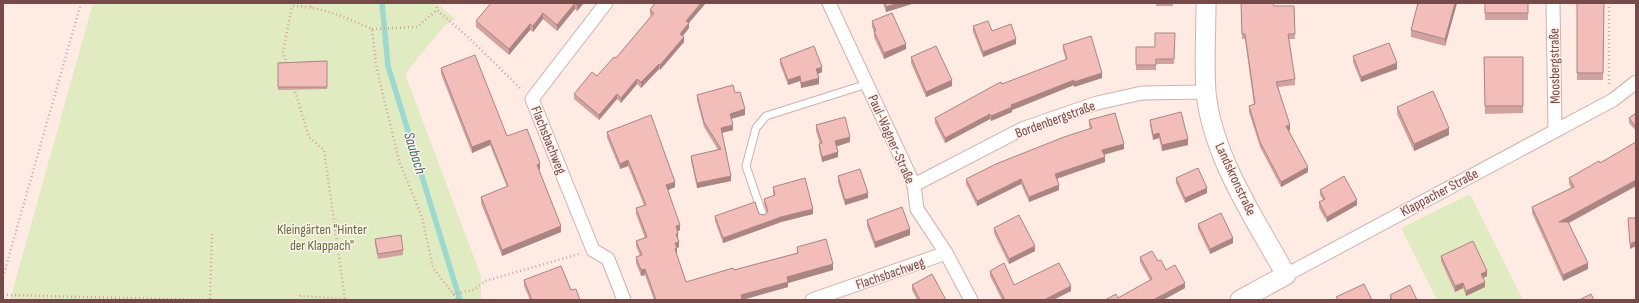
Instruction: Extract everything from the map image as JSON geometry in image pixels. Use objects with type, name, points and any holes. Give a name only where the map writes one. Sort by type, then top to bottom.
[{"type":"main road","name":"Landskronstraße","points":[[1206,3],[1206,92],[1218,144],[1247,205],[1286,275]]},
{"type":"main road","name":"Klappacher Straße","points":[[1240,300],[1286,275]]},
{"type":"street","name":"Flachsbachweg","points":[[593,250],[532,99],[606,3]]},
{"type":"street","name":"Paul-Wagner-Straße","points":[[828,3],[914,185],[917,209],[946,253],[971,300]]},
{"type":"street","name":"Moosbergstraße","points":[[1553,3],[1556,129]]},
{"type":"street","name":"Klappacher Straße","points":[[1286,275],[1556,129],[1609,102],[1636,82]]},
{"type":"street","name":"Bordenbergstraße","points":[[914,185],[1022,129],[1097,103],[1142,93],[1206,92]]},
{"type":"street","points":[[593,250],[608,259],[624,300]]},
{"type":"street","name":"Flachsbachweg","points":[[812,300],[946,253]]},
{"type":"lane","name":"Paul-Wagner-Straße","points":[[763,216],[746,166],[756,128],[766,116],[867,84]]},
{"type":"path","points":[[3,278],[81,3]]},
{"type":"path","points":[[311,7],[313,3]]},
{"type":"path","points":[[436,3],[437,10],[470,39],[532,99]]},
{"type":"path","points":[[1609,3],[1609,102]]},
{"type":"path","points":[[287,66],[283,52],[292,5],[311,7],[339,14],[372,29],[417,27],[437,10]]},
{"type":"path","points":[[372,29],[376,64],[398,161],[422,217],[433,268],[458,300]]},
{"type":"path","points":[[292,80],[309,137],[324,150],[346,300],[300,296],[298,300]]},
{"type":"path","points":[[3,296],[210,300],[212,232]]},
{"type":"path","points":[[454,294],[462,294],[474,290],[485,281],[593,250]]},
{"type":"green space","name":"Kleingärten \"Hinter der Klappach\"","points":[[93,3],[437,3],[455,19],[444,26],[405,74],[481,276],[481,300],[10,300]]},
{"type":"green space","points":[[1470,194],[1523,300],[1437,300],[1401,228]]},
{"type":"building","points":[[491,3],[575,3],[557,25],[543,13],[533,26],[530,24],[509,49],[476,21]]},
{"type":"building","points":[[655,3],[701,3],[686,21],[689,23],[680,34],[684,37],[660,65],[659,64],[641,82],[637,79],[621,98],[617,94],[599,115],[574,94],[592,72],[597,76],[614,57],[616,58],[654,13],[650,10]]},
{"type":"building","points":[[885,3],[899,3],[886,7]]},
{"type":"building","points":[[1241,3],[1273,3],[1274,6],[1294,6],[1295,34],[1288,34],[1295,79],[1276,82],[1290,125],[1286,126],[1308,167],[1281,182],[1260,142],[1249,106],[1255,104],[1245,34],[1242,34]]},
{"type":"building","points":[[1418,3],[1455,3],[1445,39],[1411,30]]},
{"type":"building","points":[[1485,3],[1528,3],[1528,13],[1485,13]]},
{"type":"building","points":[[1577,3],[1604,3],[1603,73],[1577,73]]},
{"type":"building","points":[[892,13],[906,44],[884,53],[874,31],[876,31],[872,21]]},
{"type":"building","points":[[988,21],[992,31],[1011,24],[1016,39],[983,52],[973,26]]},
{"type":"building","points":[[1155,33],[1175,33],[1174,59],[1156,59],[1156,65],[1136,65],[1136,47],[1155,47]]},
{"type":"building","points":[[1091,36],[1102,73],[1074,82],[1074,80],[1011,105],[1012,107],[991,116],[990,114],[945,138],[935,118],[1001,82],[1002,84],[1067,59],[1063,45]]},
{"type":"building","points":[[1389,43],[1397,63],[1361,77],[1353,56]]},
{"type":"building","points":[[814,46],[822,67],[816,69],[819,78],[801,83],[800,76],[788,80],[780,59]]},
{"type":"building","points":[[936,46],[952,80],[926,92],[911,57]]},
{"type":"building","points":[[475,55],[507,136],[527,129],[540,163],[537,165],[561,226],[502,250],[481,197],[508,186],[490,140],[472,147],[441,68]]},
{"type":"building","points":[[1484,57],[1523,57],[1523,106],[1485,106]]},
{"type":"building","points":[[327,61],[327,87],[278,87],[278,63]]},
{"type":"building","points":[[733,85],[735,93],[740,92],[745,109],[730,114],[733,125],[721,128],[731,176],[697,183],[691,156],[721,149],[704,122],[697,95]]},
{"type":"building","points":[[1433,91],[1449,128],[1414,144],[1397,107]]},
{"type":"building","points":[[1181,112],[1188,139],[1162,145],[1159,133],[1153,135],[1150,120]]},
{"type":"building","points":[[1115,113],[1124,144],[1102,150],[1105,157],[1055,174],[1059,185],[1029,197],[1021,179],[977,201],[966,179],[996,164],[1064,137],[1092,128],[1089,120]]},
{"type":"building","points":[[1636,113],[1636,127],[1629,118]]},
{"type":"building","points":[[651,115],[675,182],[666,185],[680,225],[676,226],[678,233],[676,234],[679,242],[675,243],[677,248],[675,249],[686,282],[733,268],[734,270],[798,253],[797,247],[826,239],[833,264],[787,277],[788,282],[741,295],[742,300],[656,300],[645,269],[641,270],[636,257],[642,255],[636,241],[647,237],[636,208],[646,205],[628,160],[620,164],[607,132]]},
{"type":"building","points":[[845,117],[850,137],[835,141],[838,152],[822,157],[819,144],[822,143],[816,125]]},
{"type":"building","points":[[1636,142],[1636,180],[1559,222],[1568,222],[1588,263],[1563,275],[1532,207],[1574,187],[1569,178],[1599,161],[1600,163]]},
{"type":"building","points":[[1198,168],[1207,188],[1185,198],[1176,178]]},
{"type":"building","points":[[860,169],[868,193],[845,200],[838,176]]},
{"type":"building","points":[[1344,176],[1357,200],[1327,217],[1319,202],[1325,199],[1320,190]]},
{"type":"building","points":[[805,178],[813,209],[781,217],[723,238],[715,216],[755,202],[759,214],[765,215],[768,211],[764,199],[775,195],[773,187]]},
{"type":"building","points":[[902,207],[910,229],[875,242],[867,220]]},
{"type":"building","points":[[1221,213],[1233,238],[1210,249],[1198,224]]},
{"type":"building","points":[[1019,215],[1035,246],[1009,259],[994,228]]},
{"type":"building","points":[[1628,218],[1636,218],[1636,241],[1630,244]]},
{"type":"building","points":[[401,235],[403,250],[378,254],[375,239]]},
{"type":"building","points":[[1473,241],[1487,271],[1481,274],[1485,282],[1466,291],[1463,283],[1455,286],[1441,256]]},
{"type":"building","points":[[1152,251],[1158,261],[1161,260],[1166,270],[1175,265],[1185,283],[1153,300],[1105,300],[1116,294],[1118,298],[1152,279],[1140,257]]},
{"type":"building","points":[[1004,263],[1014,285],[1059,263],[1071,286],[1044,300],[1005,300],[990,271]]},
{"type":"building","points":[[561,266],[571,290],[576,289],[580,300],[532,300],[524,280]]},
{"type":"building","points":[[932,274],[946,300],[920,300],[912,285]]},
{"type":"building","points":[[1364,284],[1372,300],[1338,300],[1336,297]]},
{"type":"building","points":[[1410,285],[1417,300],[1392,300],[1390,295]]},
{"type":"building","points":[[1591,294],[1594,300],[1579,300]]},
{"type":"waterway","name":"Saubach","points":[[382,3],[388,66],[460,300]]}]
